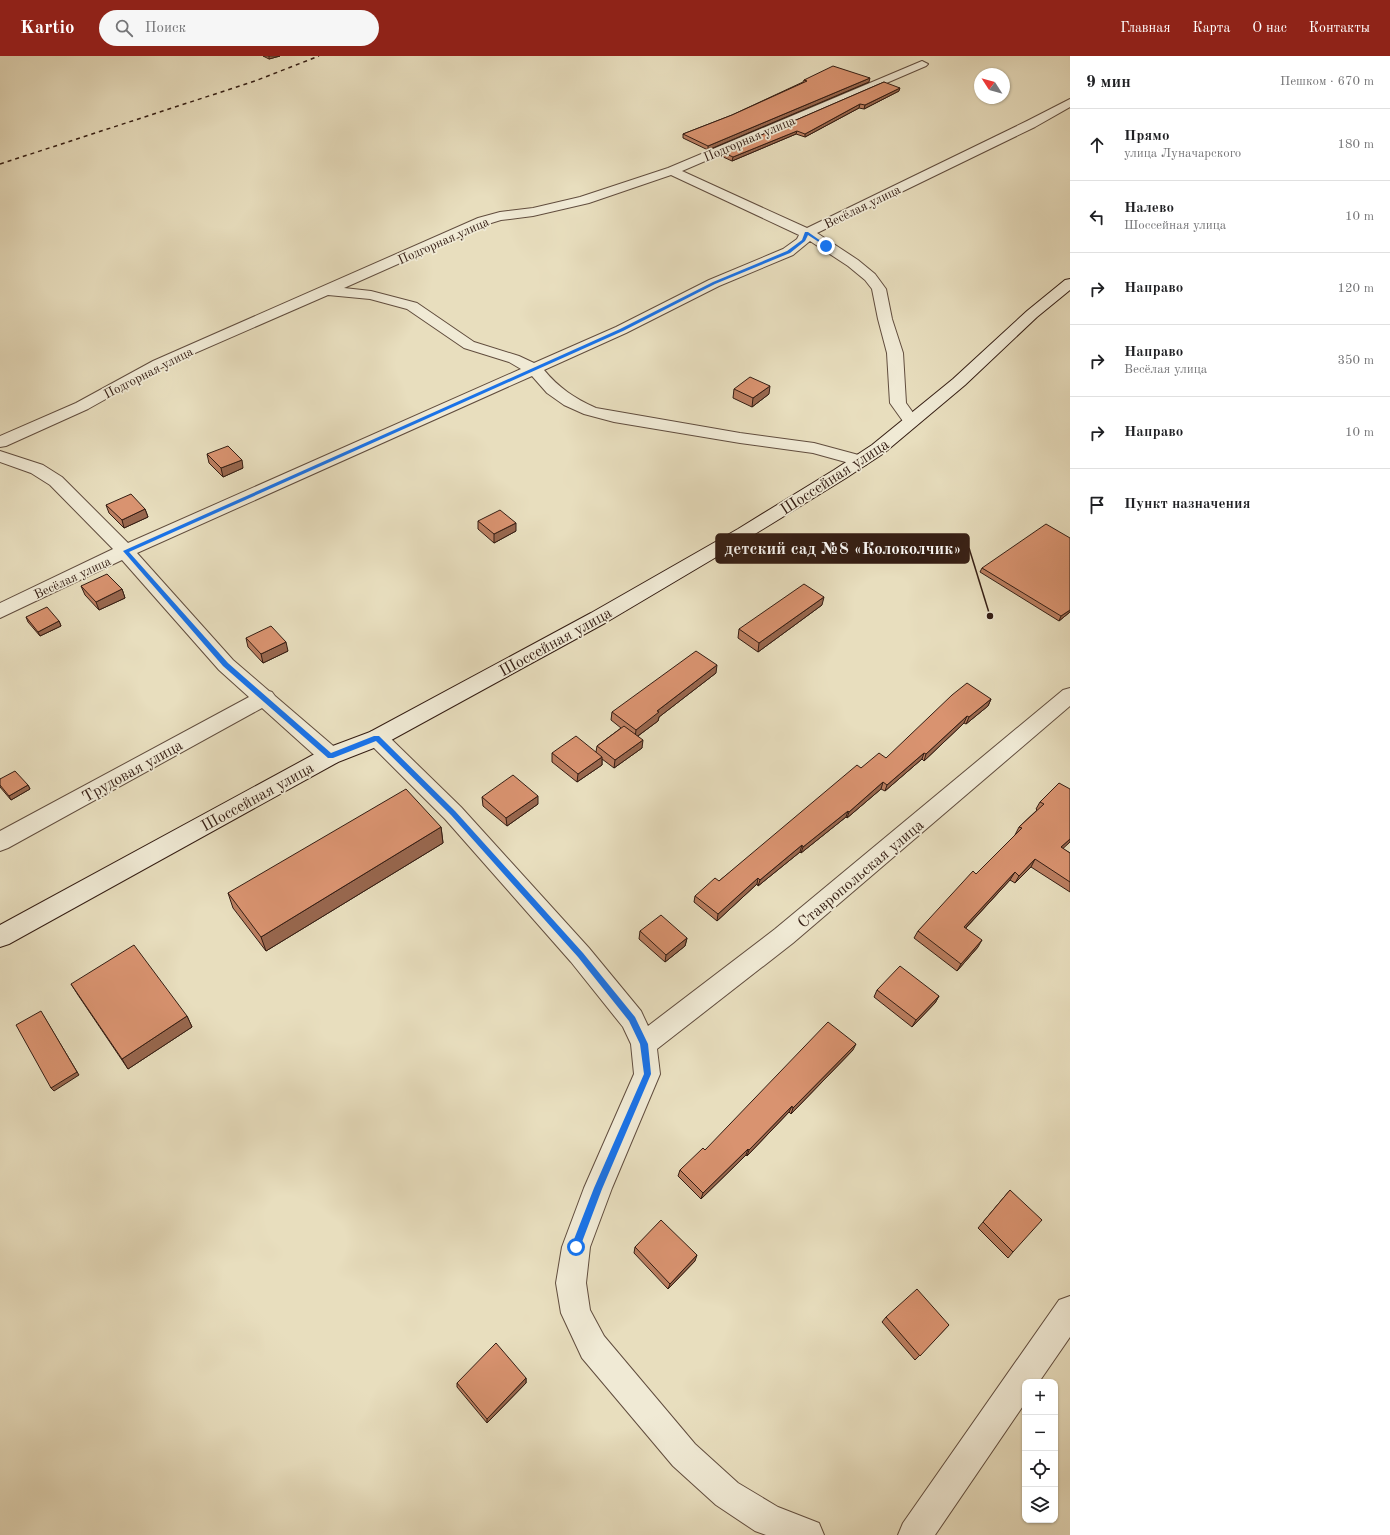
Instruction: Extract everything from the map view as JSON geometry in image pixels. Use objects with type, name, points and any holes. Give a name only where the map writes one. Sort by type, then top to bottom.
[{"type":"street","name":"Подгорная улица","points":[[0,442],[82,406],[158,364],[325,290],[389,264],[484,221],[500,216],[533,212],[584,200],[672,171],[922,64]]},
{"type":"street","name":"Весёлая улица","points":[[0,611],[125,551],[621,330],[714,283],[788,252],[803,240],[807,233],[1031,124],[1070,102]]},
{"type":"street","points":[[672,171],[807,233],[853,263],[870,277],[879,289],[885,319],[895,353],[898,403],[911,421]]},
{"type":"street","name":"Шоссейная улица","points":[[0,937],[330,756],[377,738],[598,618],[744,533],[878,449],[959,382],[1032,314],[1070,283]]},
{"type":"street","points":[[325,290],[377,296],[412,306],[469,345],[514,359],[534,369],[553,390],[570,402],[590,412],[740,438],[814,448],[860,461]]},
{"type":"street","points":[[0,456],[37,469],[56,481],[125,551],[226,665],[265,697],[330,756]]},
{"type":"street","name":"Ставропольская улица","points":[[644,1044],[784,936],[1070,695]]},
{"type":"street","name":"Трудовая улица","points":[[0,842],[265,697]]},
{"type":"street","points":[[377,738],[453,813],[580,955],[632,1019],[644,1044],[647,1074],[598,1188],[576,1247],[571,1283],[576,1313],[593,1347],[684,1455],[727,1494],[767,1519],[808,1535]]},
{"type":"street","points":[[915,1535],[1070,1311]]},
{"type":"building","points":[[833,66],[870,78],[708,146],[683,134],[732,115],[807,81],[804,80]]},
{"type":"building","points":[[884,82],[900,88],[865,105],[860,104],[805,134],[797,131],[733,157],[722,152]]},
{"type":"building","points":[[750,377],[770,386],[753,398],[734,389]]},
{"type":"building","points":[[228,446],[242,460],[221,468],[207,454]]},
{"type":"building","points":[[131,494],[145,509],[122,520],[106,505]]},
{"type":"building","points":[[500,510],[516,523],[494,534],[478,521]]},
{"type":"building","points":[[1046,524],[1070,538],[1070,610],[1061,616],[982,568]]},
{"type":"building","points":[[107,574],[122,589],[96,602],[81,586]]},
{"type":"building","points":[[804,584],[824,597],[759,643],[739,629]]},
{"type":"building","points":[[47,607],[59,621],[38,632],[26,617]]},
{"type":"building","points":[[271,626],[286,642],[261,654],[246,638]]},
{"type":"building","points":[[696,651],[717,665],[657,711],[659,712],[636,730],[612,712]]},
{"type":"building","points":[[967,683],[991,699],[969,717],[967,716],[926,754],[924,753],[887,785],[883,782],[849,812],[848,811],[803,847],[802,845],[760,880],[758,878],[718,914],[695,896],[715,878],[719,881],[857,765],[861,768],[879,753],[886,758],[952,695]]},
{"type":"building","points":[[624,726],[643,740],[615,760],[597,746]]},
{"type":"building","points":[[576,736],[602,757],[578,774],[552,753]]},
{"type":"building","points":[[15,771],[28,785],[9,796],[0,785],[0,779]]},
{"type":"building","points":[[513,775],[538,796],[506,818],[482,797]]},
{"type":"building","points":[[1059,783],[1070,789],[1070,839],[1061,847],[1070,853],[1070,882],[1035,859],[1019,876],[1015,872],[964,927],[982,940],[961,964],[918,931],[973,871],[976,874],[1022,828],[1019,827],[1044,804],[1040,802]]},
{"type":"building","points":[[406,789],[441,827],[261,937],[228,893]]},
{"type":"building","points":[[661,915],[687,938],[666,955],[640,931]]},
{"type":"building","points":[[134,945],[187,1016],[122,1059],[71,984]]},
{"type":"building","points":[[900,966],[939,996],[916,1020],[877,990]]},
{"type":"building","points":[[41,1011],[77,1072],[51,1088],[16,1025]]},
{"type":"building","points":[[828,1022],[856,1044],[793,1108],[792,1106],[749,1150],[748,1149],[703,1193],[680,1170],[703,1148],[705,1150]]},
{"type":"building","points":[[1010,1190],[1042,1220],[1013,1252],[983,1222]]},
{"type":"building","points":[[661,1220],[697,1255],[670,1284],[635,1247]]},
{"type":"building","points":[[917,1289],[949,1325],[920,1356],[886,1317]]},
{"type":"building","points":[[496,1343],[526,1378],[487,1419],[457,1383]]},
{"type":"railway","points":[[0,164],[255,81],[319,56]]},
{"type":"place","name":"детский сад №8 «Колоколчик»","points":[[990,616]]},
{"type":"route","points":[[576,1247],[598,1188],[638,1100],[647,1074],[644,1044],[632,1019],[580,955],[453,813],[377,738],[330,756],[265,697],[226,665],[125,551],[621,330],[714,283],[788,252],[803,240],[807,233],[826,246]]}]
